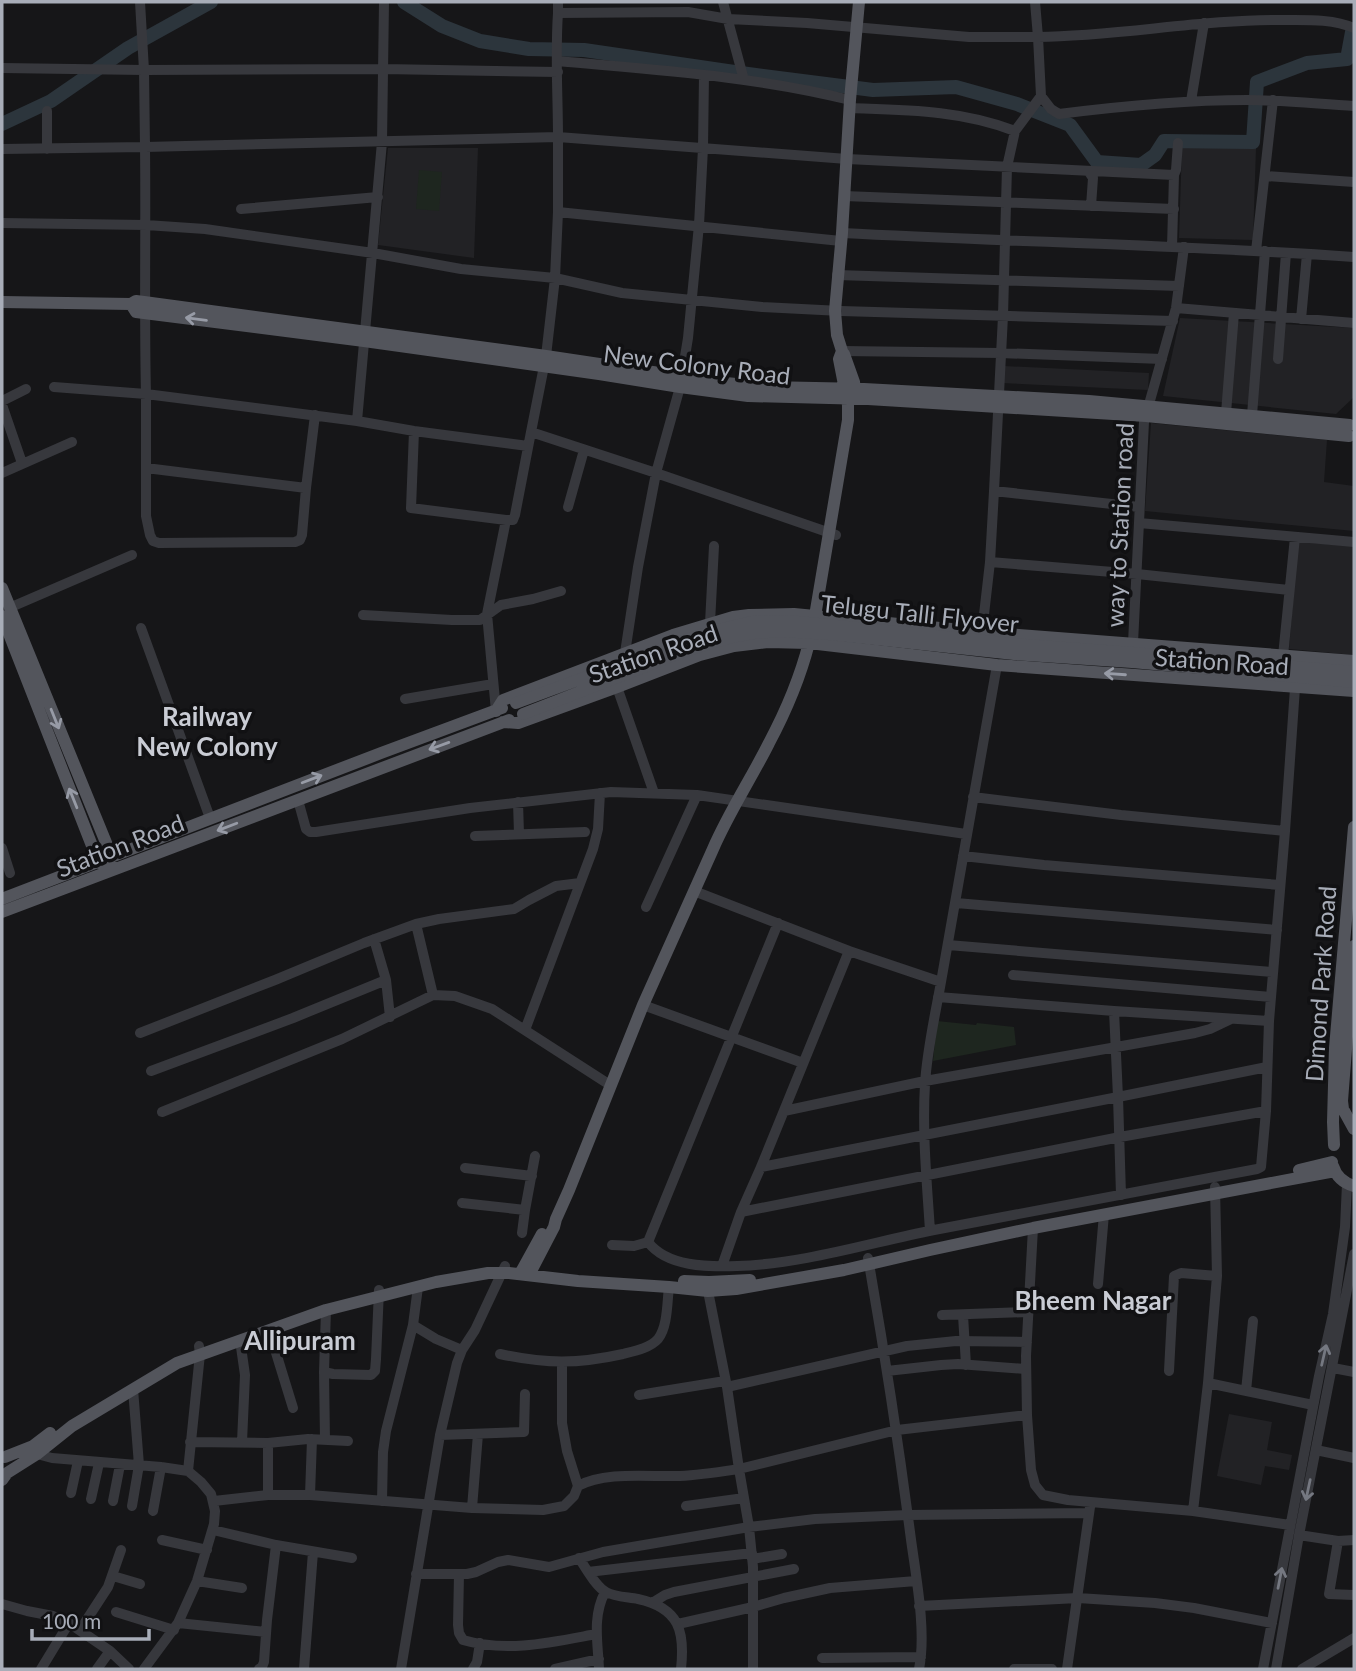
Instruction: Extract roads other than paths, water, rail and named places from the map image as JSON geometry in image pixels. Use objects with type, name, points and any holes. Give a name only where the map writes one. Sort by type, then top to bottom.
[{"type":"main road","points":[[817,616],[816,610],[852,443],[851,393],[839,359],[842,351],[837,335],[835,311],[859,2]]},
{"type":"main road","name":"New Colony Road","points":[[2,302],[131,304],[136,301],[144,307],[681,382],[1226,413],[1352,431]]},
{"type":"main road","name":"New Colony Road","points":[[1147,410],[1352,431]]},
{"type":"main road","points":[[2,588],[6,612],[110,871]]},
{"type":"main road","points":[[499,716],[503,700],[710,623],[750,615],[794,614],[982,632],[1354,661]]},
{"type":"main road","name":"Telugu Talli Flyover","points":[[499,716],[683,641],[751,622],[789,621],[1014,644],[1354,672]]},
{"type":"main road","name":"Telugu Talli Flyover","points":[[519,708],[732,637],[781,631],[1014,654],[1354,682]]},
{"type":"main road","name":"Station Road","points":[[2,899],[210,818],[499,716],[518,723],[700,655],[734,646],[768,642],[809,643],[997,665],[1354,691]]},
{"type":"main road","points":[[526,1271],[547,1224],[556,1219],[643,1005],[724,823],[778,726],[798,679],[809,643]]},
{"type":"main road","name":"Station Road","points":[[2,912],[298,800],[499,716]]},
{"type":"main road","name":"Dimond Park Road","points":[[1333,1167],[1335,1048],[1354,827]]},
{"type":"main road","name":"Dimond Park Road","points":[[1354,946],[1342,1101],[1343,1109],[1354,1129]]},
{"type":"main road","points":[[1334,1145],[1339,1138],[1354,1129]]},
{"type":"main road","points":[[5,1477],[8,1462],[3,1455],[33,1446],[88,1406],[168,1359],[240,1340],[326,1310],[451,1272],[500,1270],[722,1282],[774,1277],[930,1250],[1333,1167],[1351,1185]]},
{"type":"main road","points":[[526,1271],[605,1283],[708,1291],[729,1290],[776,1284],[956,1238],[1215,1191]]},
{"type":"main road","points":[[5,1477],[72,1426],[200,1350],[289,1315],[379,1293],[500,1270]]},
{"type":"street","points":[[140,2],[144,70],[146,225],[146,516],[153,541],[300,540],[315,415]]},
{"type":"street","points":[[357,421],[382,142],[384,2]]},
{"type":"street","points":[[723,2],[743,75]]},
{"type":"street","points":[[1035,2],[1041,96],[1051,109],[1059,114],[1191,101],[1273,100],[1354,106]]},
{"type":"street","points":[[414,431],[411,508],[513,520],[545,361],[555,278],[558,212],[556,5],[688,12],[728,19],[969,37],[1091,34],[1247,20],[1312,20],[1352,27]]},
{"type":"street","points":[[1191,101],[1204,23]]},
{"type":"street","points":[[2,68],[383,69],[557,62],[704,75],[743,75],[806,89],[986,120],[1015,131]]},
{"type":"street","points":[[625,653],[656,473],[681,382],[693,301],[703,148],[704,75]]},
{"type":"street","points":[[982,632],[994,491],[1007,167],[1015,131],[1041,96]]},
{"type":"street","points":[[1252,415],[1265,176],[1273,100]]},
{"type":"street","points":[[47,111],[47,149]]},
{"type":"street","points":[[2,149],[558,137],[847,159],[1174,175]]},
{"type":"street","points":[[1172,247],[1174,175],[1178,144]]},
{"type":"street","points":[[1089,172],[1093,178],[1091,206]]},
{"type":"street","points":[[1265,176],[1354,182]]},
{"type":"street","points":[[844,196],[1174,209]]},
{"type":"street","points":[[241,209],[378,197]]},
{"type":"street","points":[[558,212],[841,237],[1184,247],[1354,257]]},
{"type":"street","points":[[2,223],[146,225],[232,232],[461,269],[555,278],[622,293],[693,301],[835,311],[1173,321]]},
{"type":"street","name":"way to Station road","points":[[1133,643],[1143,435],[1147,410],[1176,308],[1184,247]]},
{"type":"street","points":[[1278,359],[1286,253]]},
{"type":"street","points":[[1301,319],[1307,254]]},
{"type":"street","points":[[837,275],[1179,286]]},
{"type":"street","points":[[1176,308],[1354,323]]},
{"type":"street","points":[[1226,413],[1234,313]]},
{"type":"street","points":[[842,351],[1162,359]]},
{"type":"street","points":[[54,387],[146,394],[315,415],[528,446]]},
{"type":"street","points":[[22,463],[2,403],[26,389]]},
{"type":"street","points":[[531,432],[832,534]]},
{"type":"street","points":[[2,473],[72,442]]},
{"type":"street","points":[[568,506],[584,450]]},
{"type":"street","points":[[146,468],[306,488]]},
{"type":"street","points":[[994,491],[1139,507]]},
{"type":"street","points":[[499,716],[492,684],[487,614],[506,520]]},
{"type":"street","points":[[1139,523],[1354,542]]},
{"type":"street","points":[[1283,656],[1295,537]]},
{"type":"street","points":[[710,623],[714,546]]},
{"type":"street","points":[[6,612],[132,555]]},
{"type":"street","points":[[990,562],[1289,590]]},
{"type":"street","points":[[363,615],[480,620],[501,605],[561,591]]},
{"type":"street","points":[[809,643],[817,616]]},
{"type":"street","points":[[141,628],[210,818]]},
{"type":"street","points":[[930,1231],[925,1081],[930,1036],[997,665]]},
{"type":"street","points":[[405,698],[492,684]]},
{"type":"street","points":[[617,687],[654,793]]},
{"type":"street","points":[[648,1242],[664,1256],[692,1264],[764,1264],[1261,1167],[1294,688]]},
{"type":"street","points":[[298,800],[306,829],[310,832],[518,802],[600,793],[654,793],[737,800],[966,834]]},
{"type":"street","points":[[525,1030],[597,835],[600,793]]},
{"type":"street","points":[[646,907],[697,795]]},
{"type":"street","points":[[974,797],[1285,831]]},
{"type":"street","points":[[518,802],[519,834]]},
{"type":"street","points":[[475,836],[585,832]]},
{"type":"street","points":[[2,848],[10,873]]},
{"type":"street","points":[[963,856],[1280,886]]},
{"type":"street","points":[[140,1033],[416,924],[514,909],[556,886],[580,883]]},
{"type":"street","points":[[694,891],[849,951],[940,982]]},
{"type":"street","points":[[956,903],[1277,930]]},
{"type":"street","points":[[612,1245],[634,1247],[648,1242],[778,923]]},
{"type":"street","points":[[416,924],[433,995]]},
{"type":"street","points":[[374,939],[386,980],[390,1017]]},
{"type":"street","points":[[948,945],[1273,972]]},
{"type":"street","points":[[722,1266],[741,1212],[849,951]]},
{"type":"street","points":[[1013,975],[1271,997]]},
{"type":"street","points":[[151,1071],[386,980]]},
{"type":"street","points":[[162,1112],[304,1056],[433,995],[455,996],[478,1003],[610,1085]]},
{"type":"street","points":[[938,997],[1114,1012],[1269,1021]]},
{"type":"street","points":[[643,1005],[803,1063]]},
{"type":"street","points":[[1114,1012],[1121,1195]]},
{"type":"street","points":[[784,1111],[925,1081],[1195,1033],[1231,1019]]},
{"type":"street","points":[[761,1167],[1267,1067]]},
{"type":"street","points":[[741,1212],[1266,1111]]},
{"type":"street","points":[[522,1233],[536,1156]]},
{"type":"street","points":[[464,1168],[532,1176]]},
{"type":"street","points":[[1263,1669],[1333,1314],[1351,1185]]},
{"type":"street","points":[[1193,1511],[1217,1276],[1215,1191]]},
{"type":"street","points":[[462,1203],[525,1210]]},
{"type":"street","points":[[1098,1284],[1104,1214]]},
{"type":"street","points":[[1033,1228],[1026,1369],[1031,1470],[1038,1490],[1049,1497],[1193,1511],[1290,1525]]},
{"type":"street","points":[[1276,1669],[1299,1535],[1354,1254]]},
{"type":"street","points":[[869,1261],[885,1351],[908,1515],[919,1606],[919,1669]]},
{"type":"street","points":[[401,1669],[440,1436],[452,1382],[462,1350],[494,1292],[500,1270]]},
{"type":"street","points":[[1169,1371],[1174,1276],[1181,1273],[1217,1276]]},
{"type":"street","points":[[382,1502],[386,1431],[412,1325],[418,1287]]},
{"type":"street","points":[[500,1354],[562,1363],[642,1349],[661,1333],[669,1287]]},
{"type":"street","points":[[708,1291],[749,1527],[753,1576],[753,1669]]},
{"type":"street","points":[[324,1372],[357,1376],[373,1374],[378,1342],[379,1293]]},
{"type":"street","points":[[326,1310],[326,1440]]},
{"type":"street","points":[[942,1315],[1028,1312]]},
{"type":"street","points":[[963,1315],[966,1364]]},
{"type":"street","points":[[1246,1391],[1253,1321]]},
{"type":"street","points":[[412,1325],[462,1350]]},
{"type":"street","points":[[268,1329],[293,1408]]},
{"type":"street","points":[[240,1340],[245,1375],[242,1442]]},
{"type":"street","points":[[639,1395],[726,1384],[917,1345],[965,1341],[1027,1342]]},
{"type":"street","points":[[188,1471],[200,1350]]},
{"type":"street","points":[[214,1501],[268,1495],[310,1495],[522,1511],[559,1508],[569,1502],[578,1486],[562,1423],[562,1363]]},
{"type":"street","points":[[887,1371],[941,1364],[1026,1369]]},
{"type":"street","points":[[1333,1368],[1354,1372]]},
{"type":"street","points":[[1208,1383],[1313,1405]]},
{"type":"street","points":[[132,1506],[139,1465],[133,1389]]},
{"type":"street","points":[[440,1436],[524,1432],[525,1394]]},
{"type":"street","points":[[578,1486],[593,1480],[611,1478],[680,1476],[739,1469],[897,1430],[1027,1415]]},
{"type":"street","points":[[472,1508],[478,1434]]},
{"type":"street","points":[[190,1442],[268,1443],[312,1439],[348,1441]]},
{"type":"street","points":[[310,1495],[312,1439]]},
{"type":"street","points":[[268,1443],[268,1495]]},
{"type":"street","points":[[1316,1450],[1354,1458]]},
{"type":"street","points":[[37,1454],[78,1461],[188,1471],[207,1488],[214,1501],[213,1530],[197,1581],[176,1626],[144,1669]]},
{"type":"street","points":[[71,1493],[78,1461]]},
{"type":"street","points":[[91,1499],[99,1463]]},
{"type":"street","points":[[113,1501],[120,1465]]},
{"type":"street","points":[[152,1511],[160,1467]]},
{"type":"street","points":[[686,1506],[744,1498]]},
{"type":"street","points":[[1067,1669],[1091,1502]]},
{"type":"street","points":[[416,1574],[475,1572],[504,1560],[550,1567],[603,1552],[749,1527],[815,1519],[1089,1513]]},
{"type":"street","points":[[213,1530],[276,1545],[352,1558]]},
{"type":"street","points":[[1299,1535],[1338,1541],[1354,1540]]},
{"type":"street","points":[[162,1540],[207,1550]]},
{"type":"street","points":[[1338,1541],[1329,1594],[1354,1595]]},
{"type":"street","points":[[259,1669],[264,1662],[276,1545]]},
{"type":"street","points":[[80,1630],[108,1587],[121,1550]]},
{"type":"street","points":[[304,1669],[313,1552]]},
{"type":"street","points":[[588,1572],[782,1554]]},
{"type":"street","points":[[579,1558],[605,1592],[652,1603],[667,1612],[678,1624],[682,1639],[681,1669]]},
{"type":"street","points":[[652,1603],[674,1592],[794,1569]]},
{"type":"street","points":[[459,1574],[459,1633],[463,1640],[527,1646],[596,1634]]},
{"type":"street","points":[[113,1576],[140,1584]]},
{"type":"street","points":[[197,1581],[242,1588]]},
{"type":"street","points":[[678,1624],[830,1588],[916,1581]]},
{"type":"street","points":[[555,1669],[599,1664],[596,1634],[598,1609],[605,1592]]},
{"type":"street","points":[[919,1606],[1078,1598],[1194,1608],[1272,1623]]},
{"type":"street","points":[[2,1604],[53,1616],[69,1623],[110,1651],[128,1669]]},
{"type":"street","points":[[2,1610],[27,1611]]},
{"type":"street","points":[[116,1612],[176,1626],[266,1632]]},
{"type":"street","points":[[41,1669],[69,1623]]},
{"type":"street","points":[[1302,1669],[1354,1638]]},
{"type":"street","points":[[473,1669],[480,1643]]},
{"type":"street","points":[[97,1669],[110,1651]]},
{"type":"street","points":[[821,1658],[921,1657]]},
{"type":"street","points":[[1014,1669],[1052,1669]]},
{"type":"waterway","points":[[2,124],[51,101],[128,48],[211,2]]},
{"type":"waterway","points":[[404,2],[442,26],[480,41],[529,49],[584,50],[873,90],[956,87],[1017,104],[1070,125],[1097,162],[1141,165],[1155,155],[1164,141],[1253,142],[1257,82],[1307,63],[1347,59],[1354,30]]},
{"type":"district","name":"Railway New Colony","points":[[207,731]]},
{"type":"district","name":"Bheem Nagar","points":[[1093,1300]]},
{"type":"district","name":"Allipuram","points":[[300,1340]]}]
